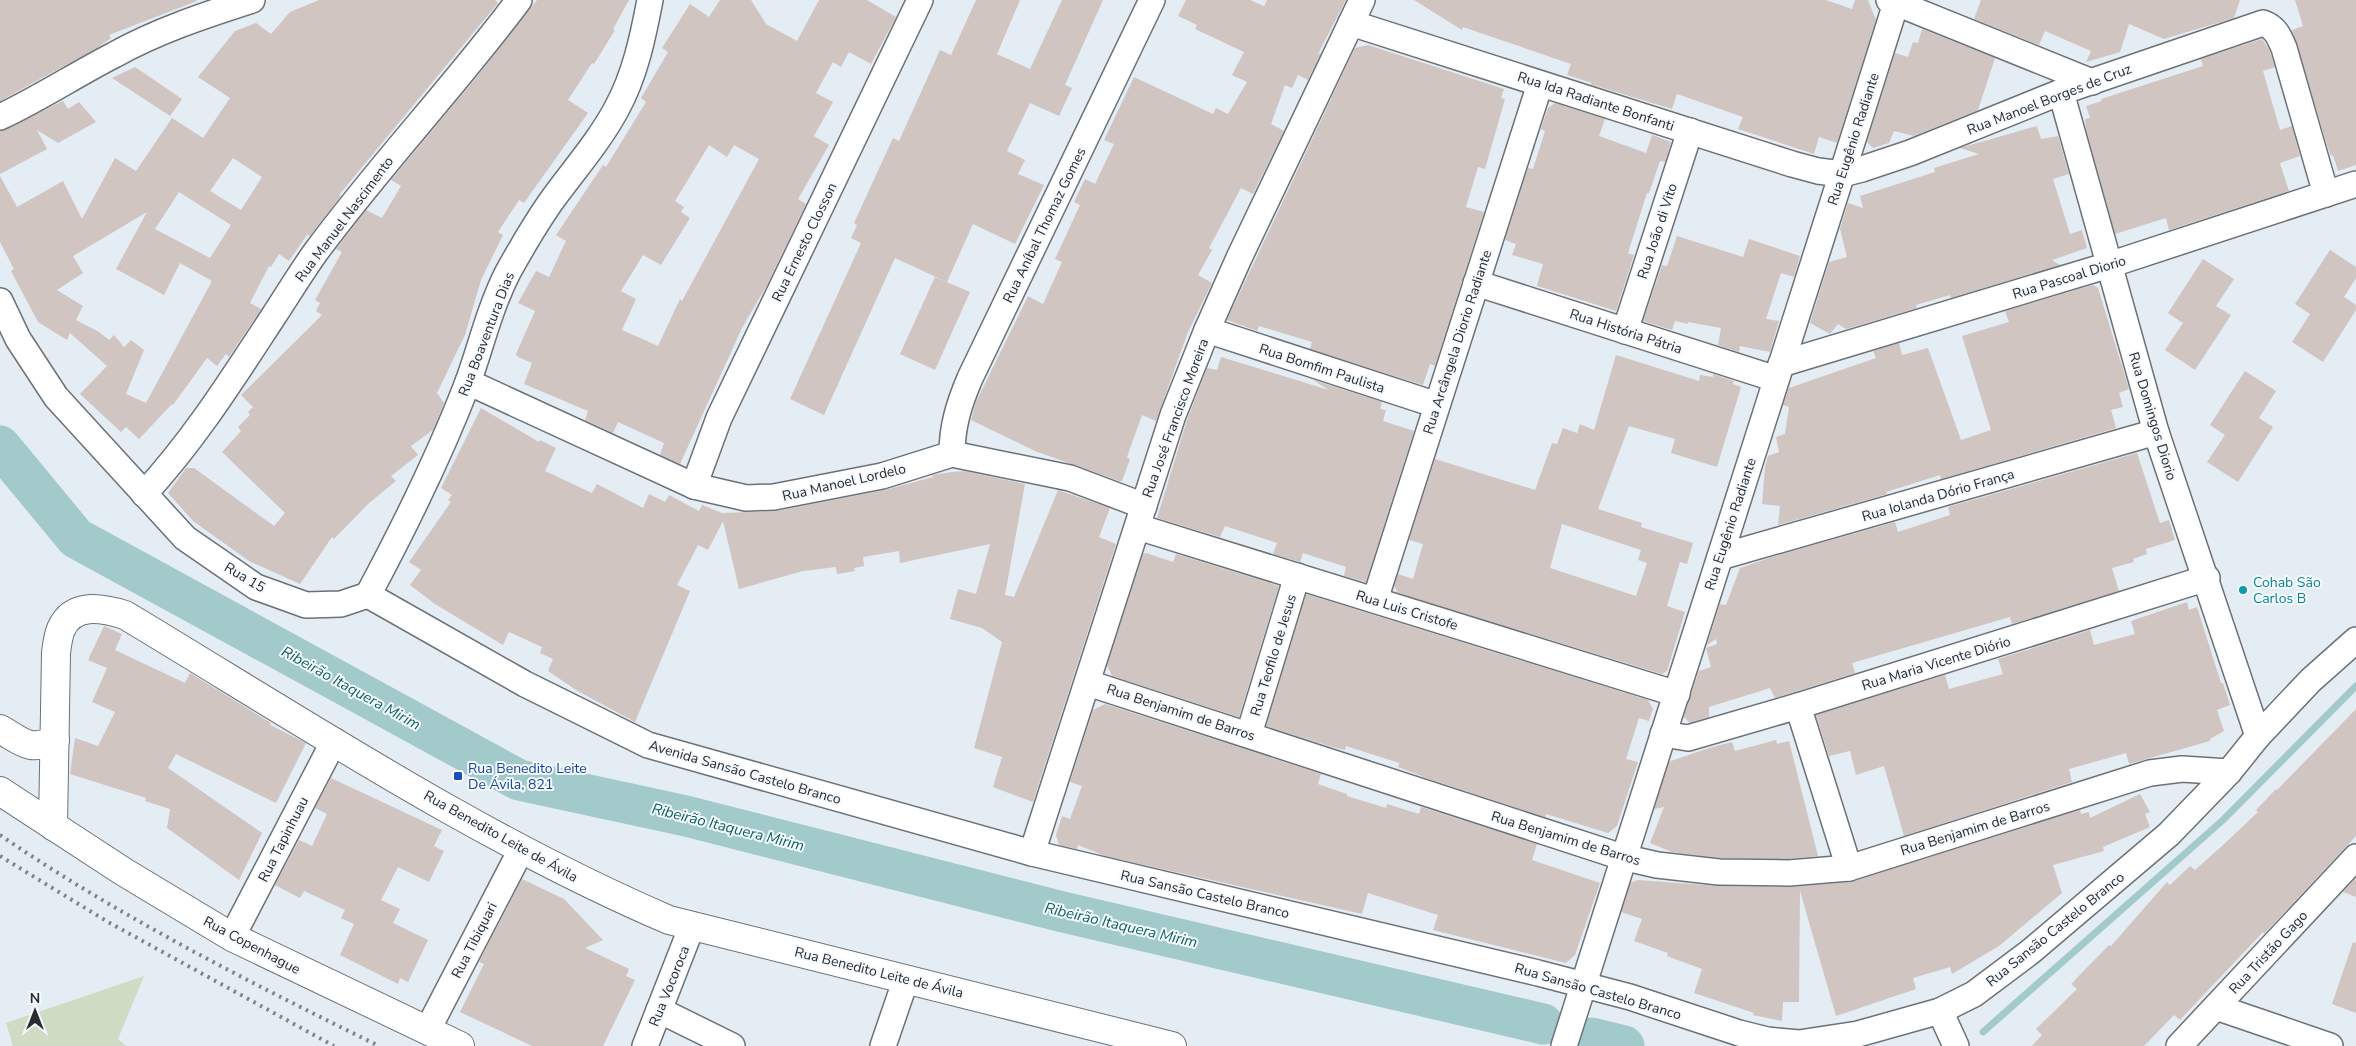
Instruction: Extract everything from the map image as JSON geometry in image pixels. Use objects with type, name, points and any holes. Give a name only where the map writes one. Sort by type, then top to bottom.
[{"type":"main road","name":"Rua Benedito Leite de Ávila","points":[[43,820],[55,740],[56,653],[61,629],[71,616],[87,608],[103,608],[125,615],[489,833],[603,891],[669,920],[1168,1046]]},
{"type":"main road","points":[[0,729],[25,744],[41,746],[55,740]]},
{"type":"main road","name":"Rua Copenhague","points":[[0,791],[43,820],[232,937],[427,1032],[460,1046]]},
{"type":"street","points":[[0,118],[150,37],[252,0]]},
{"type":"street","name":"Rua Manuel Nascimento","points":[[144,494],[166,471],[214,406],[313,255],[350,207],[493,35],[519,0]]},
{"type":"street","name":"Rua Boaventura Dias","points":[[368,595],[405,523],[468,382],[492,312],[508,274],[533,229],[557,193],[590,151],[618,108],[632,73],[650,0]]},
{"type":"street","name":"Rua Ernesto Closson","points":[[694,486],[720,418],[920,0]]},
{"type":"street","name":"Rua Aníbal Thomaz Gomes","points":[[952,454],[952,433],[957,408],[970,378],[1152,0]]},
{"type":"street","name":"Rua José Francisco Moreira","points":[[1032,853],[1173,416],[1207,330],[1362,0]]},
{"type":"street","points":[[1893,1],[2092,82]]},
{"type":"street","name":"Rua Eugênio Radiante","points":[[1564,1046],[1622,857],[1677,694],[1842,174],[1893,1]]},
{"type":"street","name":"Rua Manoel Borges de Cruz","points":[[1842,174],[1910,153],[2061,92],[2263,23],[2270,25],[2277,33],[2284,48],[2326,194]]},
{"type":"street","name":"Rua Ida Radiante Bonfanti","points":[[1351,24],[1792,164],[1818,171],[1842,174]]},
{"type":"street","name":"Rua Arcângela Diorio Radiante","points":[[1375,600],[1540,84]]},
{"type":"street","name":"Rua Domingos Diorio","points":[[2061,92],[2156,432],[2207,578],[2258,736]]},
{"type":"street","name":"Rua João di Vito","points":[[1625,332],[1690,131]]},
{"type":"street","name":"Rua Pascoal Diorio","points":[[1779,371],[2356,184]]},
{"type":"street","name":"Rua História Pátria","points":[[1476,283],[1625,332],[1779,371]]},
{"type":"street","points":[[0,301],[18,339],[56,397],[144,494]]},
{"type":"street","name":"Rua Bomfim Paulista","points":[[1207,330],[1437,406]]},
{"type":"street","name":"Rua Manoel Lordelo","points":[[468,382],[694,486],[746,498],[774,497],[882,476],[952,454],[1070,478],[1141,517]]},
{"type":"street","name":"Rua Iolanda Dório França","points":[[1720,557],[2156,432]]},
{"type":"street","name":"Rua 15","points":[[144,494],[185,538],[256,587],[306,605],[341,604],[368,595]]},
{"type":"street","name":"Rua Luis Cristofe","points":[[1141,517],[1297,576],[1677,694]]},
{"type":"street","name":"Rua Teofilo de Jesus","points":[[1249,734],[1297,576]]},
{"type":"street","name":"Rua Maria Vicente Diório","points":[[1663,734],[1688,738],[1798,706],[2207,578]]},
{"type":"street","name":"Avenida Sansão Castelo Branco","points":[[368,595],[526,684],[648,745],[1032,853]]},
{"type":"street","name":"Rua Sansão Castelo Branco","points":[[1032,853],[1422,945],[1580,994],[1630,997],[1739,1033],[1767,1040],[1799,1043],[1858,1034],[1948,1030],[1974,994],[2030,952],[2169,834],[2229,772],[2258,736],[2311,680],[2356,640]]},
{"type":"street","name":"Rua Benjamim de Barros","points":[[1088,683],[1622,857],[1657,865],[1719,872],[1789,873],[1849,868],[2150,773],[2182,769],[2229,772]]},
{"type":"street","points":[[1798,706],[1849,868]]},
{"type":"street","name":"Rua Tapinhuau","points":[[232,937],[334,741]]},
{"type":"street","name":"Rua Tibiquari","points":[[427,1032],[521,850]]},
{"type":"street","name":"Rua Tristão Gago","points":[[2179,1046],[2356,857]]},
{"type":"street","name":"Rua Vocoroca","points":[[645,1046],[692,926]]},
{"type":"street","points":[[883,1046],[906,979]]},
{"type":"street","points":[[2216,1007],[2330,1046]]},
{"type":"street","points":[[659,1010],[732,1046]]},
{"type":"green space","points":[[144,976],[118,1039],[126,1046],[13,1046],[6,1023]]},
{"type":"building","points":[[0,0],[197,1],[109,35],[111,38],[97,48],[0,101]]},
{"type":"building","points":[[319,0],[495,0],[498,3],[339,195],[341,196],[310,236],[307,235],[289,261],[279,254],[271,267],[269,266],[250,303],[261,309],[229,357],[226,354],[217,366],[207,358],[173,405],[139,439],[126,427],[121,432],[80,394],[107,366],[70,333],[67,340],[38,322],[11,271],[14,269],[0,242],[0,176],[17,207],[63,181],[82,219],[115,158],[136,171],[172,118],[203,138],[230,98],[198,77],[235,31],[256,23],[271,34],[290,12]],"holes":[[[233,158],[262,177],[241,210],[210,191]],[[179,192],[231,225],[210,258],[155,229]],[[147,212],[116,269],[164,295],[180,263],[212,281],[146,403],[126,394],[144,350],[131,340],[124,347],[114,335],[109,340],[99,332],[76,320],[83,306],[57,290],[83,273],[73,256]]]},
{"type":"building","points":[[537,0],[629,0],[613,29],[615,30],[594,64],[592,63],[568,100],[588,113],[524,203],[519,200],[498,232],[503,235],[481,280],[465,335],[437,393],[444,403],[433,430],[411,446],[418,455],[391,476],[396,481],[369,503],[334,539],[332,537],[300,584],[249,561],[193,521],[168,493],[186,468],[194,468],[274,526],[285,513],[222,452],[241,431],[238,427],[250,415],[248,412],[253,407],[241,395],[322,315],[316,311],[320,303],[315,300],[342,252],[336,249],[366,210],[382,218],[401,186],[391,180],[480,73]]},
{"type":"building","points":[[720,0],[751,0],[766,24],[797,41],[819,0],[867,0],[896,17],[871,64],[849,52],[841,67],[833,62],[816,93],[833,102],[814,136],[829,145],[798,199],[806,204],[768,283],[742,328],[680,464],[660,455],[664,443],[618,422],[613,433],[585,420],[588,411],[524,384],[532,363],[518,357],[516,354],[535,311],[518,303],[536,271],[549,277],[566,241],[556,235],[603,165],[606,167],[646,102],[641,98],[668,52],[662,48],[690,4],[709,17]],"holes":[[[709,145],[727,157],[734,145],[759,159],[682,301],[680,299],[658,346],[622,330],[636,299],[621,291],[643,255],[661,265],[690,218],[681,212],[684,207],[675,201]]]},
{"type":"building","points":[[976,0],[1020,0],[997,54],[1030,69],[1062,0],[1103,0],[1065,85],[1072,88],[1059,116],[1030,103],[1007,151],[1025,160],[1018,174],[1044,185],[1015,244],[973,224],[947,282],[895,258],[824,415],[790,399],[861,243],[851,238],[857,225],[854,223],[893,138],[899,141],[940,50],[951,55]]},
{"type":"building","points":[[1186,0],[1250,0],[1264,6],[1267,0],[1346,0],[1318,54],[1321,53],[1308,80],[1298,75],[1292,88],[1285,85],[1271,124],[1284,131],[1253,194],[1241,188],[1209,248],[1212,250],[1198,275],[1212,283],[1188,332],[1156,421],[1142,415],[1127,457],[1130,459],[1122,481],[1119,481],[1035,451],[971,420],[976,402],[1028,296],[1043,304],[1062,262],[1055,259],[1080,205],[1074,202],[1085,179],[1095,184],[1114,144],[1104,140],[1134,77],[1213,114],[1216,108],[1228,114],[1247,82],[1232,75],[1244,52],[1195,29],[1197,25],[1178,16]]},
{"type":"building","points":[[1414,0],[1826,0],[1852,9],[1855,0],[1868,0],[1876,20],[1837,143],[1819,137],[1814,154],[1738,129],[1743,117],[1677,94],[1672,109],[1590,84],[1592,83],[1567,75],[1571,64],[1463,27],[1462,30]]},
{"type":"building","points":[[1981,0],[2240,0],[2234,18],[2164,39],[2129,24],[2120,52],[2086,62],[2091,51],[2045,31],[2039,45],[1974,19]]},
{"type":"building","points":[[2295,0],[2356,0],[2356,165],[2338,171],[2333,155],[2331,156],[2328,148],[2292,30],[2303,26]]},
{"type":"building","points":[[1922,29],[1995,58],[1978,110],[1914,136],[1894,131],[1889,143],[1873,148],[1867,142],[1895,53],[1908,57],[1913,42],[1918,43]]},
{"type":"building","points":[[2262,39],[2269,49],[2275,67],[2263,71],[2280,130],[2292,126],[2300,156],[2280,163],[2289,191],[2169,230],[2166,218],[2115,234],[2086,129],[2085,119],[2090,118],[2086,106],[2102,101],[2101,99],[2203,66],[2201,59]]},
{"type":"building","points":[[1368,45],[1504,89],[1501,98],[1505,99],[1485,169],[1478,167],[1466,207],[1484,212],[1435,366],[1430,364],[1423,385],[1310,349],[1312,342],[1259,326],[1257,331],[1227,320],[1355,48]]},
{"type":"building","points":[[135,67],[182,99],[170,116],[112,78]]},
{"type":"building","points":[[63,101],[68,109],[79,102],[96,122],[58,143],[37,130],[47,149],[0,174],[0,131]]},
{"type":"building","points":[[1555,103],[1605,119],[1599,136],[1646,153],[1652,135],[1671,142],[1665,162],[1660,161],[1649,193],[1647,193],[1628,253],[1634,255],[1616,311],[1537,286],[1543,264],[1512,255],[1516,244],[1505,240],[1528,168],[1533,169],[1545,131],[1541,129],[1548,108]]},
{"type":"building","points":[[2037,126],[2041,139],[2058,136],[2069,174],[2053,179],[2070,234],[2082,230],[2087,248],[2052,260],[2060,265],[1951,298],[1950,295],[1916,305],[1917,308],[1846,329],[1838,324],[1830,334],[1810,323],[1829,262],[1847,257],[1840,229],[1848,203],[1863,208],[1860,196],[1935,172],[1934,168],[1979,154],[1960,148]]},
{"type":"building","points":[[1677,236],[1743,257],[1749,239],[1800,256],[1794,277],[1781,273],[1766,319],[1779,321],[1770,352],[1740,346],[1739,352],[1718,345],[1721,328],[1675,321],[1672,330],[1643,321],[1662,265],[1667,266]]},
{"type":"building","points":[[2330,250],[2356,267],[2356,278],[2344,297],[2356,305],[2356,310],[2323,362],[2292,342],[2310,314],[2295,304]]},
{"type":"building","points":[[2203,259],[2234,279],[2216,306],[2231,315],[2195,370],[2165,350],[2183,323],[2168,313]]},
{"type":"building","points":[[935,277],[970,292],[935,370],[900,354]]},
{"type":"building","points":[[2093,285],[2098,288],[2129,389],[2119,393],[2123,407],[2111,410],[2116,428],[1941,479],[1940,475],[1886,492],[1887,494],[1778,525],[1780,506],[1762,504],[1765,467],[1768,456],[1779,452],[1776,437],[1785,434],[1789,407],[1783,405],[1789,388],[1876,358],[1873,351],[1899,343],[1902,355],[1928,348],[1961,440],[1991,430],[1962,336],[2009,322],[2005,311]]},
{"type":"building","points":[[1616,355],[1699,381],[1700,375],[1713,377],[1713,374],[1734,381],[1733,384],[1741,387],[1717,467],[1671,453],[1675,439],[1629,426],[1598,509],[1642,523],[1641,527],[1693,543],[1687,564],[1680,562],[1667,606],[1685,612],[1667,671],[1662,674],[1398,593],[1394,586],[1398,574],[1413,579],[1423,544],[1409,540],[1435,459],[1535,490],[1552,443],[1557,444],[1563,428],[1577,433],[1580,424],[1594,430]],"holes":[[[1562,524],[1641,550],[1638,560],[1647,563],[1636,596],[1550,568]]]},
{"type":"building","points":[[1221,357],[1329,390],[1313,380],[1382,402],[1380,409],[1386,410],[1383,421],[1414,431],[1366,582],[1344,576],[1346,567],[1303,553],[1300,562],[1273,554],[1277,543],[1225,526],[1220,537],[1157,518],[1187,420],[1207,368],[1217,370]]},
{"type":"building","points":[[2245,371],[2276,391],[2259,418],[2273,427],[2238,482],[2207,462],[2225,435],[2210,425]]},
{"type":"building","points":[[481,408],[539,442],[540,440],[556,448],[545,471],[592,493],[597,484],[643,508],[649,494],[665,502],[669,495],[699,511],[702,505],[722,513],[777,511],[885,490],[933,477],[932,475],[964,471],[1025,484],[1005,595],[1014,597],[1058,490],[1110,508],[1099,537],[1116,544],[1033,802],[993,787],[1002,757],[974,748],[1002,642],[982,628],[950,619],[958,589],[976,594],[990,544],[900,563],[899,551],[863,557],[864,566],[854,568],[855,571],[837,574],[836,567],[803,571],[739,589],[723,521],[708,550],[698,545],[677,585],[690,591],[635,722],[576,690],[548,671],[553,659],[540,653],[542,647],[509,632],[503,645],[435,604],[410,585],[421,570],[409,562],[451,502],[448,500],[452,495],[441,488]]},
{"type":"building","points":[[2137,453],[2160,523],[2169,520],[2175,540],[2146,549],[2147,554],[2133,559],[2134,562],[2112,568],[2119,591],[2012,624],[2010,617],[1852,663],[1855,673],[1775,698],[1770,688],[1709,707],[1709,717],[1690,723],[1683,716],[1699,671],[1711,667],[1706,648],[1717,644],[1716,639],[1707,645],[1720,604],[1726,605],[1740,568],[1895,522],[1898,532],[1950,515],[1948,507]]},
{"type":"building","points":[[1146,553],[1173,562],[1176,554],[1279,586],[1239,717],[1112,676],[1107,665],[1143,554]]},
{"type":"building","points":[[1306,594],[1648,700],[1653,709],[1649,721],[1639,718],[1626,759],[1638,762],[1617,826],[1608,833],[1546,814],[1545,817],[1429,779],[1398,767],[1399,763],[1346,746],[1345,750],[1329,746],[1266,726]]},
{"type":"building","points":[[2187,602],[2189,610],[2197,607],[2221,683],[2223,683],[2230,705],[2217,710],[2224,731],[2210,739],[2210,741],[2129,764],[2126,753],[2069,769],[2072,782],[1904,836],[1884,766],[1856,775],[1850,751],[1829,756],[1816,715],[1945,675],[1949,689],[2003,674],[1998,659],[2090,630],[2094,645],[2135,634],[2131,621]]},
{"type":"building","points":[[104,626],[122,634],[115,650],[185,683],[190,673],[271,723],[270,725],[306,743],[276,803],[176,754],[168,768],[262,833],[239,880],[167,828],[170,809],[145,801],[146,798],[70,774],[75,738],[98,746],[115,712],[92,702],[107,668],[88,660]]},
{"type":"building","points":[[1105,704],[1321,774],[1318,784],[1347,794],[1347,796],[1386,808],[1387,804],[1419,814],[1421,807],[1537,844],[1532,860],[1600,883],[1575,955],[1566,963],[1433,930],[1438,915],[1368,893],[1362,914],[1105,856],[1078,845],[1077,849],[1059,845],[1056,835],[1062,816],[1070,819],[1082,786],[1070,782],[1093,710]]},
{"type":"building","points":[[2356,709],[2356,836],[2264,934],[2263,932],[2180,1020],[2174,1015],[2144,1046],[2032,1046],[2042,1035],[2036,1029],[2077,989],[2071,984],[2109,945],[2111,946],[2167,882],[2170,885],[2190,866],[2195,870],[2222,846],[2258,812],[2256,810]]},
{"type":"building","points":[[1776,740],[1777,744],[1789,741],[1818,856],[1788,859],[1720,858],[1672,852],[1650,843],[1664,807],[1654,809],[1668,762],[1732,742],[1735,751]]},
{"type":"building","points":[[331,778],[442,830],[434,846],[444,851],[429,882],[398,867],[381,900],[400,909],[393,923],[428,940],[408,982],[400,978],[398,984],[340,955],[354,924],[341,918],[345,910],[304,891],[300,898],[275,885],[299,840],[312,846],[327,814],[315,808]]},
{"type":"building","points":[[2140,794],[2150,812],[2145,814],[2150,827],[2103,847],[2104,851],[2053,865],[2062,893],[1999,946],[1952,974],[1950,967],[1913,978],[1916,989],[1836,1016],[1800,891],[1799,1002],[1783,1002],[1782,1021],[1753,1015],[1754,1013],[1694,993],[1702,969],[1667,956],[1668,953],[1634,941],[1642,919],[1621,912],[1630,883],[1638,880],[1719,886],[1789,887],[1850,882],[2080,810],[2081,814],[2089,812],[2090,818]]},
{"type":"building","points":[[2356,878],[2356,897],[2343,892]]},
{"type":"building","points":[[522,879],[564,899],[603,940],[585,948],[629,969],[626,976],[635,980],[603,1046],[532,1046],[460,1012],[484,964],[479,962]]},
{"type":"building","points":[[2353,942],[2356,943],[2356,1013],[2332,1004]]},
{"type":"waterway","name":"Ribeirão Itaquera Mirim","points":[[0,446],[76,538],[519,780],[686,816],[1063,912],[1543,1024]]},
{"type":"waterway","points":[[1983,1032],[2223,820],[2356,686]]},
{"type":"waterway","name":"Ribeirão Itaquera Mirim","points":[[1591,1038],[1624,1046]]},
{"type":"railway","points":[[0,835],[45,865],[138,921],[282,998],[379,1046]]},
{"type":"railway","points":[[0,856],[108,922],[334,1046]]},
{"type":"place","name":"Cohab São Carlos B","points":[[2243,590]]},
{"type":"place","name":"Rua Benedito Leite De Ávila, 821","points":[[458,776]]}]
